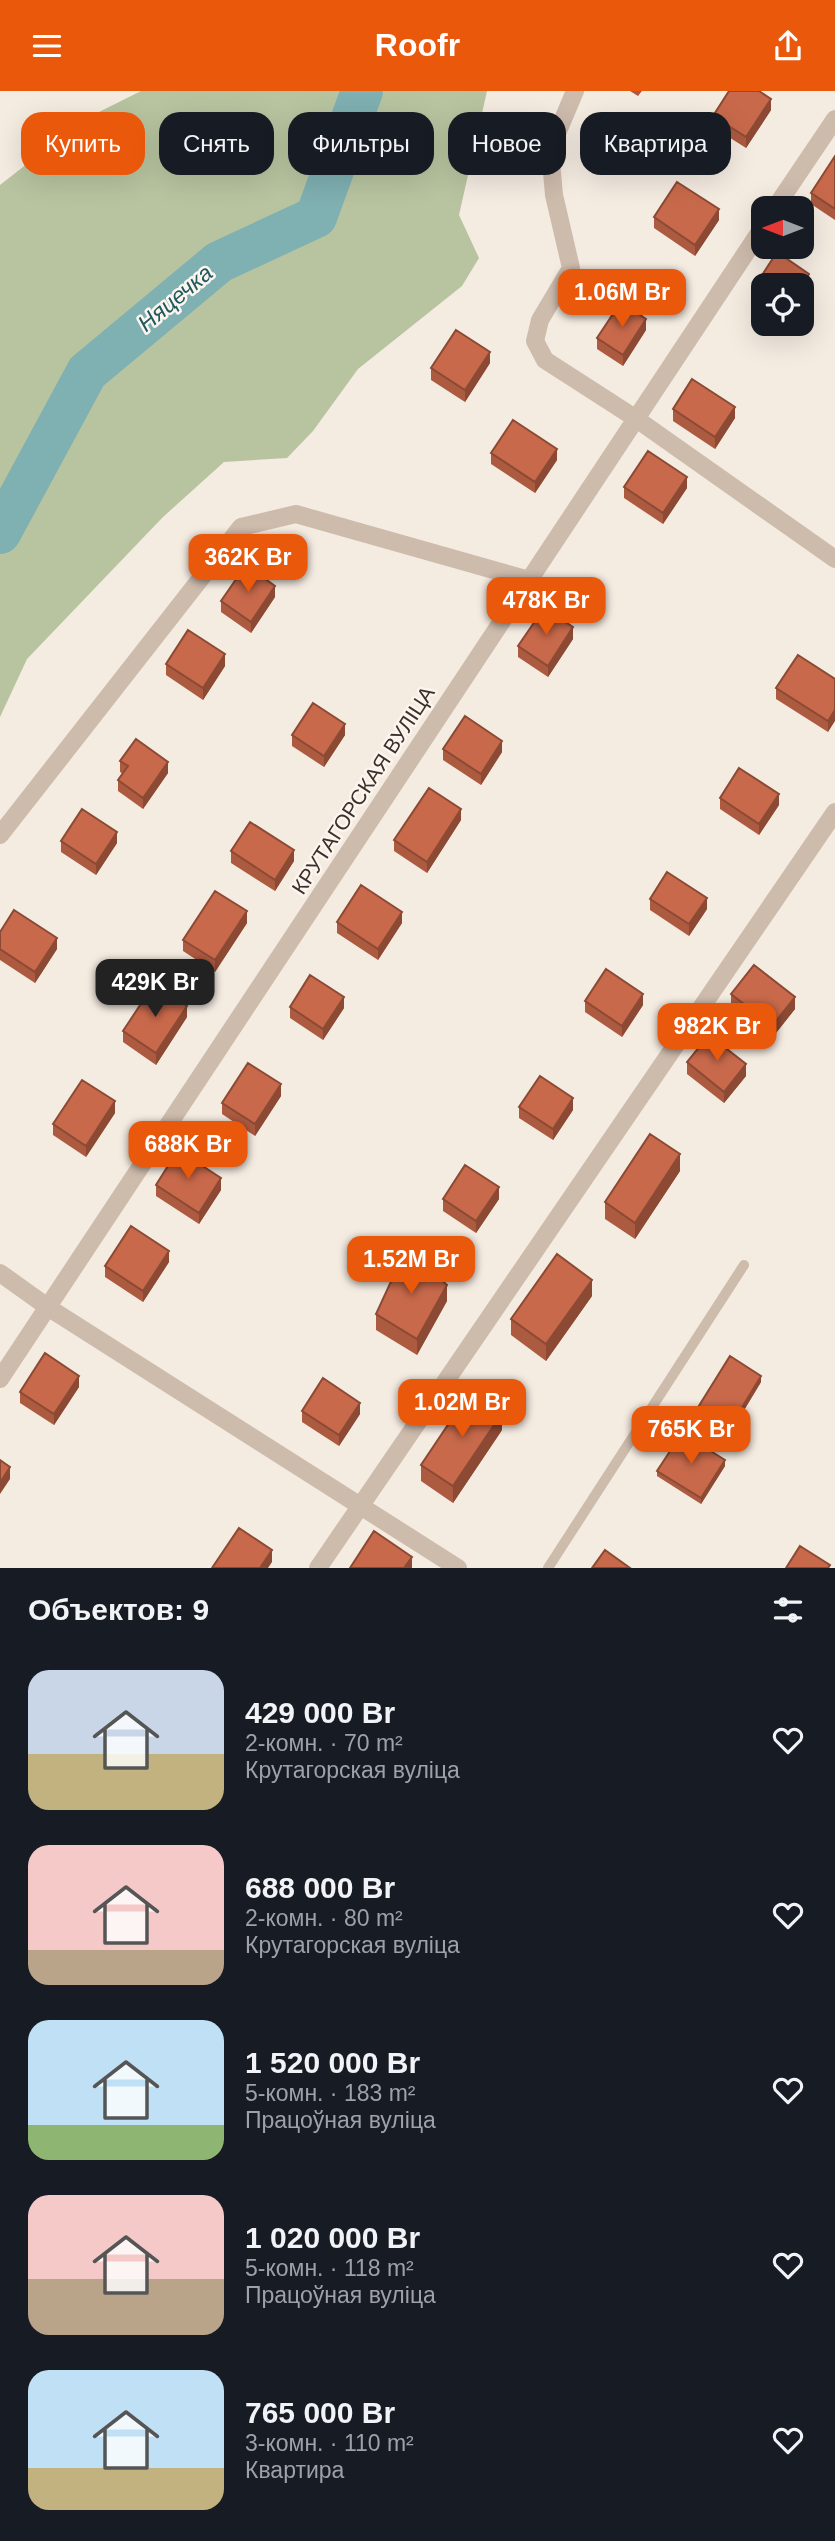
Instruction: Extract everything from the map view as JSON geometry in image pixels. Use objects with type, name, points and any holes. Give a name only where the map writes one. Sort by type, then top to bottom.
[{"type":"street","points":[[575,91],[550,150],[554,195],[571,268],[540,320],[534,341],[545,360],[635,418],[835,559]]},
{"type":"street","points":[[783,196],[835,119]]},
{"type":"street","name":"КРУТАГОРСКАЯ ВУЛІЦА","points":[[0,1379],[751,245]]},
{"type":"street","points":[[0,835],[240,527],[296,514],[528,580]]},
{"type":"street","points":[[318,1568],[835,812]]},
{"type":"street","points":[[0,1273],[49,1308],[458,1568]]},
{"type":"lane","points":[[548,1568],[744,1265]]},
{"type":"green space","points":[[141,91],[487,91],[482,112],[448,112],[448,175],[468,175],[459,215],[479,258],[462,286],[358,369],[313,431],[287,458],[224,462],[163,517],[27,659],[0,717],[0,185],[21,169],[21,175],[145,175],[145,112],[99,112]]},
{"type":"building","points":[[729,91],[759,91],[771,99],[746,137],[731,127],[731,112],[716,112]]},
{"type":"building","points":[[835,156],[835,209],[811,193]]},
{"type":"building","points":[[677,182],[719,209],[695,245],[654,217]]},
{"type":"building","points":[[772,259],[787,259],[808,273],[763,273]]},
{"type":"building","points":[[621,302],[646,319],[623,355],[597,338]]},
{"type":"building","points":[[456,330],[490,352],[465,390],[431,368]]},
{"type":"building","points":[[692,379],[735,407],[715,437],[673,409]]},
{"type":"building","points":[[513,420],[557,449],[535,482],[491,453]]},
{"type":"building","points":[[648,451],[687,477],[663,513],[624,487]]},
{"type":"building","points":[[246,565],[275,586],[251,622],[221,601]]},
{"type":"building","points":[[544,608],[573,627],[548,666],[518,646]]},
{"type":"building","points":[[188,630],[225,654],[203,688],[166,664]]},
{"type":"building","points":[[798,655],[835,679],[835,710],[828,721],[776,688]]},
{"type":"building","points":[[313,703],[345,724],[324,756],[292,735]]},
{"type":"building","points":[[465,716],[502,741],[481,774],[443,749]]},
{"type":"building","points":[[136,739],[168,762],[143,798],[118,780],[128,766],[120,761]]},
{"type":"building","points":[[739,768],[779,794],[759,824],[720,798]]},
{"type":"building","points":[[429,788],[461,809],[427,862],[394,840]]},
{"type":"building","points":[[82,809],[117,832],[96,864],[61,841]]},
{"type":"building","points":[[250,822],[294,850],[275,880],[231,851]]},
{"type":"building","points":[[667,872],[707,898],[689,924],[650,899]]},
{"type":"building","points":[[361,885],[402,912],[378,949],[337,922]]},
{"type":"building","points":[[215,891],[247,911],[215,960],[183,940]]},
{"type":"building","points":[[14,910],[57,938],[35,972],[0,949],[0,932]]},
{"type":"building","points":[[754,965],[795,997],[772,1026],[731,994]]},
{"type":"building","points":[[606,969],[643,994],[622,1026],[585,1001]]},
{"type":"building","points":[[310,975],[344,997],[323,1029],[290,1007]]},
{"type":"building","points":[[154,984],[187,1006],[156,1053],[123,1031]]},
{"type":"building","points":[[709,1035],[746,1064],[724,1092],[687,1062]]},
{"type":"building","points":[[248,1063],[281,1084],[255,1124],[222,1103]]},
{"type":"building","points":[[540,1076],[573,1098],[553,1129],[519,1107]]},
{"type":"building","points":[[82,1080],[115,1101],[86,1146],[53,1124]]},
{"type":"building","points":[[650,1134],[680,1154],[635,1223],[605,1202]]},
{"type":"building","points":[[178,1150],[221,1178],[199,1213],[156,1185]]},
{"type":"building","points":[[465,1165],[499,1187],[476,1221],[443,1199]]},
{"type":"building","points":[[131,1226],[169,1251],[143,1291],[105,1266]]},
{"type":"building","points":[[406,1249],[447,1285],[417,1339],[376,1314]]},
{"type":"building","points":[[557,1254],[592,1280],[546,1344],[511,1319]]},
{"type":"building","points":[[45,1353],[79,1376],[54,1414],[20,1392]]},
{"type":"building","points":[[730,1356],[761,1376],[729,1429],[697,1409]]},
{"type":"building","points":[[323,1378],[360,1403],[339,1435],[302,1411]]},
{"type":"building","points":[[470,1392],[502,1413],[453,1486],[421,1465]]},
{"type":"building","points":[[682,1433],[725,1460],[701,1498],[657,1471]]},
{"type":"building","points":[[0,1460],[10,1467],[0,1483]]},
{"type":"building","points":[[239,1528],[272,1550],[260,1568],[212,1568]]},
{"type":"building","points":[[374,1531],[412,1557],[404,1568],[350,1568]]},
{"type":"building","points":[[800,1546],[830,1565],[828,1568],[786,1568]]},
{"type":"building","points":[[605,1550],[630,1568],[592,1568]]},
{"type":"waterway","name":"Няцечка","points":[[0,533],[87,372],[219,262],[316,217],[362,91]]}]
